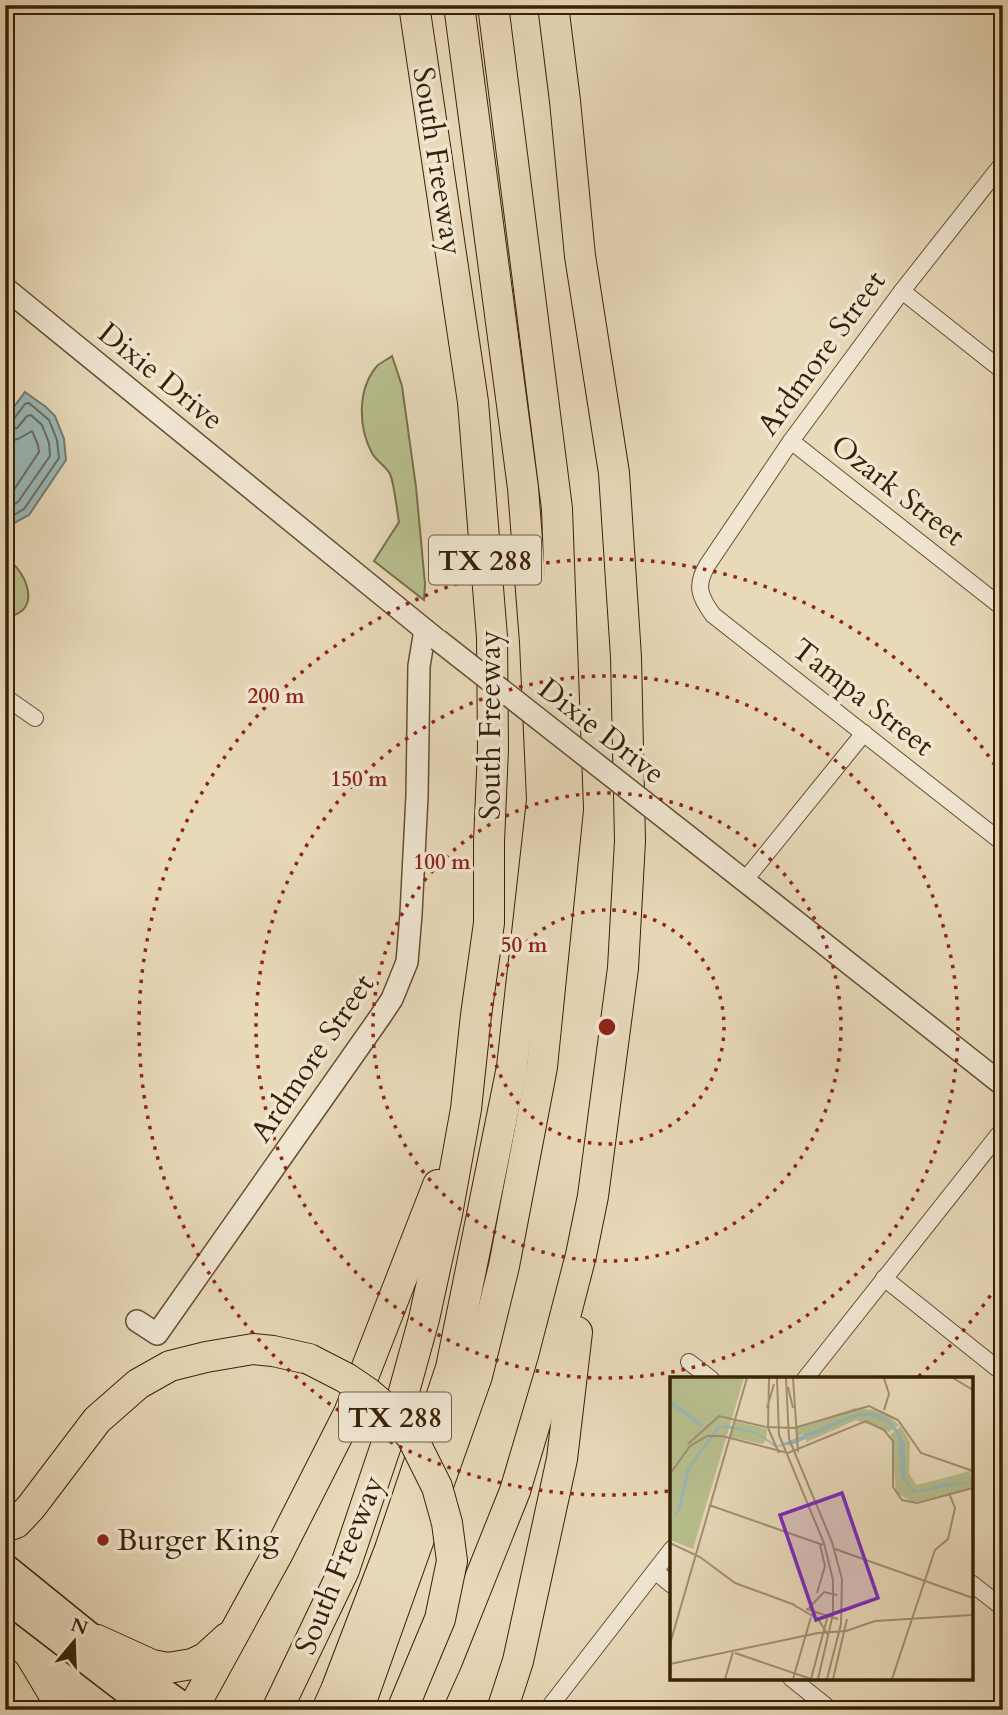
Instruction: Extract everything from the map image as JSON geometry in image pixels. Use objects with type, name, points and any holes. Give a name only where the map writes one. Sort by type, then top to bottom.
[{"type":"highway","name":"South Freeway","points":[[277,1710],[344,1570],[403,1395],[424,1319],[466,1109],[489,923],[489,842],[494,749],[492,637],[473,402],[414,5]]},
{"type":"highway","points":[[327,1710],[390,1549],[451,1367],[512,1067],[541,800],[536,642],[523,488],[458,5]]},
{"type":"highway","points":[[358,1710],[477,1376],[504,1266],[542,1068],[568,809],[557,509],[493,5]]},
{"type":"highway","points":[[502,1710],[518,1661],[562,1459],[623,968],[630,841],[626,657],[614,473],[580,256],[553,5]]},
{"type":"highway","points":[[560,5],[565,101]]},
{"type":"highway","points":[[191,1710],[278,1553],[349,1413],[466,1109]]},
{"type":"highway","points":[[425,1710],[515,1491],[559,1339],[593,1196]]},
{"type":"highway","points":[[5,1527],[16,1522],[31,1507],[97,1420],[138,1384],[170,1366],[253,1349],[309,1359],[346,1378],[387,1410],[412,1437],[438,1487],[447,1523],[452,1561],[440,1619],[402,1710]]},
{"type":"highway","points":[[97,1640],[152,1665],[168,1668],[192,1664],[205,1658],[238,1628]]},
{"type":"highway","points":[[5,1672],[27,1710]]},
{"type":"main road","points":[[5,1567],[126,1665],[191,1710]]},
{"type":"main road","points":[[5,1598],[151,1710]]},
{"type":"main road","points":[[111,1679],[135,1710]]},
{"type":"street","name":"Ardmore Street","points":[[700,586],[702,573],[792,441],[902,292],[1003,163]]},
{"type":"street","name":"Dixie Drive","points":[[5,288],[432,635],[1003,1085]]},
{"type":"street","points":[[902,292],[1003,372]]},
{"type":"street","name":"Ozark Street","points":[[792,441],[1003,608]]},
{"type":"street","name":"Tampa Street","points":[[700,586],[703,601],[713,615],[1003,843]]},
{"type":"street","name":"Ardmore Street","points":[[137,1321],[156,1334],[380,1017],[400,982],[407,962],[411,914],[419,666],[432,635]]},
{"type":"street","points":[[5,697],[35,718]]},
{"type":"street","points":[[745,880],[864,733]]},
{"type":"street","points":[[807,1377],[1003,1129]]},
{"type":"street","points":[[884,1278],[1003,1373]]},
{"type":"street","points":[[689,1362],[708,1377]]},
{"type":"street","points":[[547,1710],[670,1552]]},
{"type":"street","points":[[655,1572],[670,1583]]},
{"type":"street","points":[[973,1585],[1003,1608]]},
{"type":"street","points":[[794,1680],[831,1710]]},
{"type":"green space","points":[[392,356],[402,386],[416,487],[425,584],[424,600],[374,561],[399,522],[391,478],[367,443],[362,420],[363,396],[371,374],[378,365]]},
{"type":"green space","points":[[6,558],[14,564],[25,582],[28,601],[17,614],[5,617]]},
{"type":"water","points":[[25,392],[55,416],[64,439],[66,460],[29,515],[5,528],[5,419]]},
{"type":"place","name":"Burger King","points":[[103,1540]]}]
